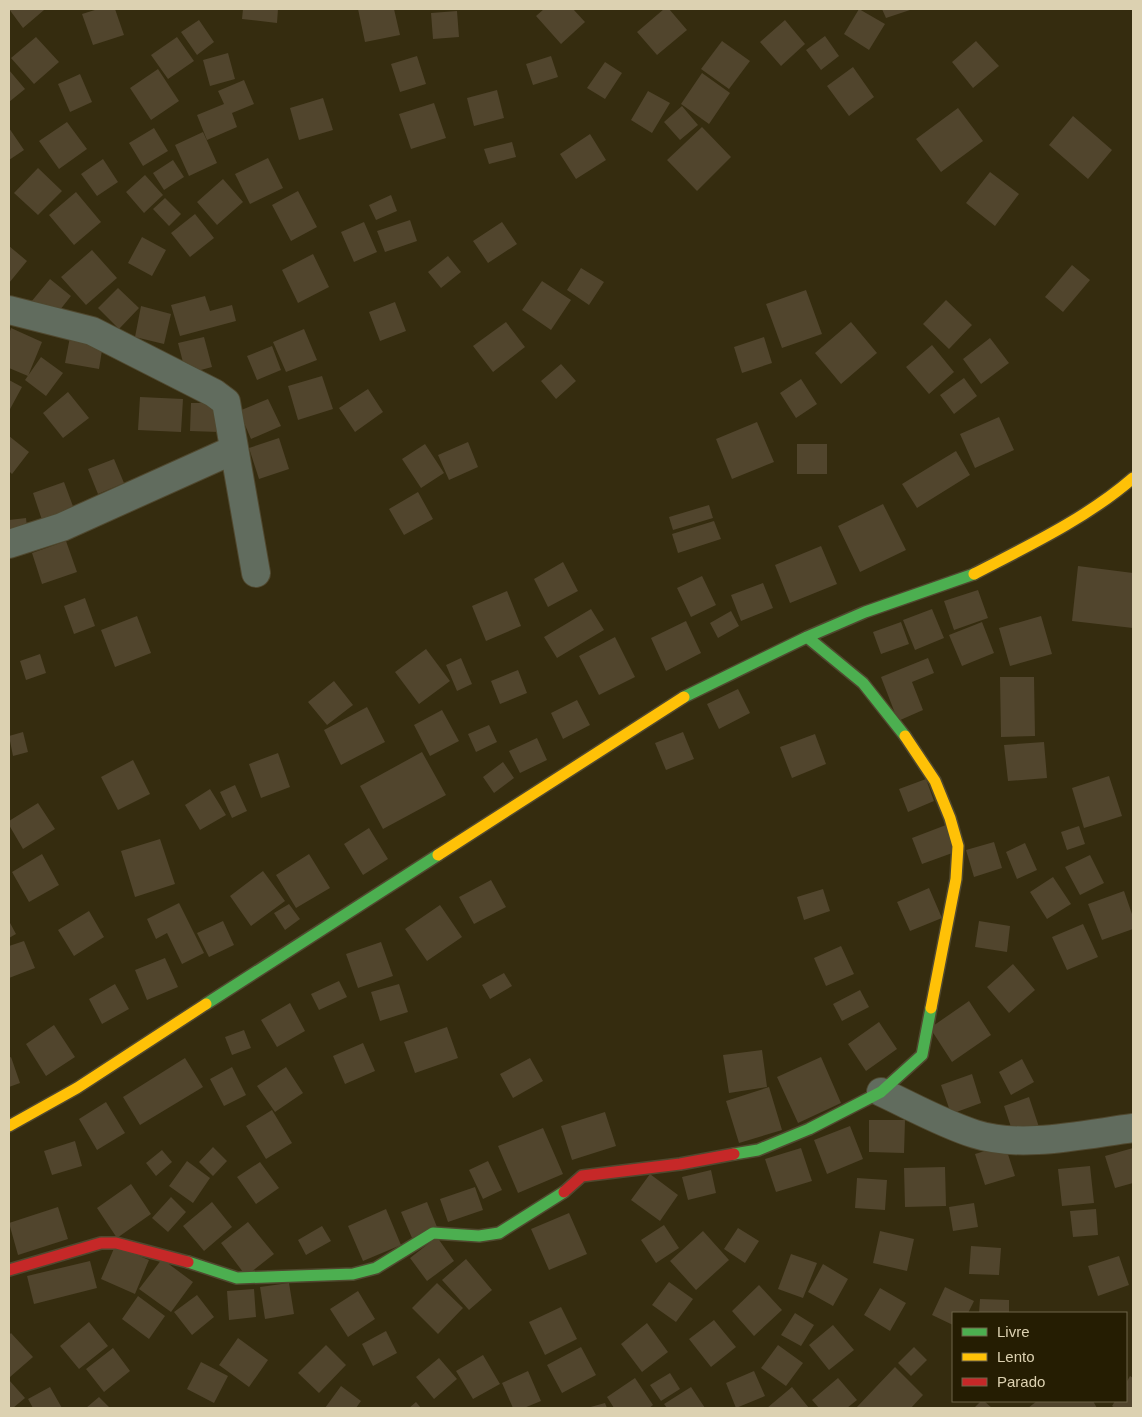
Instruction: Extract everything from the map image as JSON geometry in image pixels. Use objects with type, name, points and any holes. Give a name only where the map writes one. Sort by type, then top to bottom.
[{"type":"street","points":[[9,310],[92,331],[214,393],[226,402],[256,573]]},
{"type":"street","points":[[9,544],[62,527],[233,450]]},
{"type":"street","points":[[9,1126],[77,1088],[673,703],[807,637],[865,612],[974,574],[1031,545],[1116,493],[1133,478]]},
{"type":"street","points":[[9,1270],[101,1243],[116,1243],[167,1255],[237,1278],[353,1274],[376,1268],[433,1233],[479,1236],[499,1233],[562,1194],[582,1176],[680,1164],[758,1150],[809,1129],[881,1092],[922,1055],[956,879],[958,846],[950,818],[935,781],[907,739],[863,683],[807,637]]},
{"type":"street","points":[[881,1092],[975,1134],[1008,1140],[1057,1138],[1133,1128]]},
{"type":"building","points":[[9,9],[43,9],[44,10],[23,28]]},
{"type":"building","points":[[98,9],[115,9],[124,35],[93,45],[82,14]]},
{"type":"building","points":[[243,9],[278,9],[277,23],[242,19]]},
{"type":"building","points":[[358,9],[394,9],[400,35],[365,42]]},
{"type":"building","points":[[544,9],[573,9],[585,22],[561,44],[536,16]]},
{"type":"building","points":[[664,9],[669,9],[687,30],[657,55],[637,32]]},
{"type":"building","points":[[859,9],[885,24],[869,50],[844,34]]},
{"type":"building","points":[[882,9],[913,9],[886,18]]},
{"type":"building","points":[[457,11],[459,37],[433,39],[431,13]]},
{"type":"building","points":[[199,20],[214,42],[197,55],[181,32]]},
{"type":"building","points":[[785,20],[805,44],[781,66],[760,42]]},
{"type":"building","points":[[825,36],[839,56],[821,70],[806,50]]},
{"type":"building","points":[[36,37],[59,62],[34,84],[11,58]]},
{"type":"building","points":[[177,37],[194,61],[168,79],[151,55]]},
{"type":"building","points":[[722,41],[750,61],[729,89],[701,69]]},
{"type":"building","points":[[976,41],[999,66],[973,88],[952,62]]},
{"type":"building","points":[[228,53],[235,79],[210,86],[203,60]]},
{"type":"building","points":[[417,56],[426,84],[400,92],[391,64]]},
{"type":"building","points":[[551,56],[558,77],[533,85],[526,64]]},
{"type":"building","points":[[605,62],[622,73],[605,99],[587,88]]},
{"type":"building","points":[[853,67],[874,97],[849,116],[827,86]]},
{"type":"building","points":[[158,69],[179,101],[151,120],[130,88]]},
{"type":"building","points":[[9,70],[25,89],[9,102]]},
{"type":"building","points":[[702,73],[730,93],[709,124],[681,104]]},
{"type":"building","points":[[80,74],[92,102],[70,112],[58,84]]},
{"type":"building","points":[[244,80],[254,104],[232,113],[237,127],[207,140],[197,115],[224,104],[218,91]]},
{"type":"building","points":[[497,90],[504,118],[474,126],[467,98]]},
{"type":"building","points":[[648,91],[670,103],[652,133],[631,120]]},
{"type":"building","points":[[323,98],[333,130],[299,140],[290,108]]},
{"type":"building","points":[[434,103],[446,138],[411,149],[399,114]]},
{"type":"building","points":[[682,106],[698,125],[680,140],[664,122]]},
{"type":"building","points":[[958,108],[983,141],[941,172],[916,139]]},
{"type":"building","points":[[1073,116],[1112,150],[1088,179],[1049,145]]},
{"type":"building","points":[[67,122],[87,149],[59,169],[39,141]]},
{"type":"building","points":[[702,127],[731,157],[697,191],[667,160]]},
{"type":"building","points":[[9,128],[24,150],[9,160]]},
{"type":"building","points":[[154,128],[168,151],[143,166],[129,143]]},
{"type":"building","points":[[203,132],[217,163],[189,176],[175,145]]},
{"type":"building","points":[[590,134],[606,160],[576,179],[560,154]]},
{"type":"building","points":[[512,142],[516,157],[489,164],[484,149]]},
{"type":"building","points":[[268,158],[283,188],[250,204],[235,174]]},
{"type":"building","points":[[103,159],[118,182],[97,196],[81,174]]},
{"type":"building","points":[[173,160],[184,177],[164,190],[153,173]]},
{"type":"building","points":[[38,168],[62,191],[38,215],[14,193]]},
{"type":"building","points":[[990,172],[1019,194],[995,226],[966,203]]},
{"type":"building","points":[[145,175],[163,195],[144,213],[126,192]]},
{"type":"building","points":[[223,179],[243,202],[217,225],[197,202]]},
{"type":"building","points":[[298,191],[317,227],[291,241],[272,205]]},
{"type":"building","points":[[76,192],[101,222],[74,245],[49,215]]},
{"type":"building","points":[[391,195],[397,211],[376,220],[369,205]]},
{"type":"building","points":[[165,198],[181,214],[169,226],[153,209]]},
{"type":"building","points":[[195,214],[214,238],[190,257],[171,233]]},
{"type":"building","points":[[410,220],[417,241],[385,252],[377,231]]},
{"type":"building","points":[[364,222],[377,252],[354,262],[341,232]]},
{"type":"building","points":[[502,222],[517,244],[488,263],[473,241]]},
{"type":"building","points":[[142,237],[166,250],[152,276],[128,263]]},
{"type":"building","points":[[9,246],[27,261],[9,283]]},
{"type":"building","points":[[92,250],[117,278],[86,305],[61,277]]},
{"type":"building","points":[[313,254],[329,287],[298,303],[282,270]]},
{"type":"building","points":[[448,256],[461,272],[441,288],[428,272]]},
{"type":"building","points":[[1072,265],[1090,280],[1063,312],[1045,297]]},
{"type":"building","points":[[581,268],[604,282],[589,305],[567,290]]},
{"type":"building","points":[[50,279],[71,296],[52,320],[31,302]]},
{"type":"building","points":[[542,281],[571,300],[551,330],[522,310]]},
{"type":"building","points":[[118,288],[139,308],[119,329],[98,308]]},
{"type":"building","points":[[806,290],[822,334],[782,348],[766,304]]},
{"type":"building","points":[[205,296],[210,311],[232,305],[236,321],[180,336],[171,305]]},
{"type":"building","points":[[946,300],[972,325],[949,349],[923,324]]},
{"type":"building","points":[[395,302],[406,331],[380,341],[369,312]]},
{"type":"building","points":[[141,306],[171,314],[164,344],[135,337]]},
{"type":"building","points":[[506,322],[525,347],[493,372],[473,346]]},
{"type":"building","points":[[851,322],[877,353],[841,384],[815,353]]},
{"type":"building","points":[[11,328],[42,342],[28,376],[9,368],[9,334]]},
{"type":"building","points":[[304,329],[317,360],[286,372],[273,342]]},
{"type":"building","points":[[70,337],[103,344],[99,369],[65,363]]},
{"type":"building","points":[[204,337],[212,367],[186,374],[178,343]]},
{"type":"building","points":[[764,337],[772,363],[742,373],[734,347]]},
{"type":"building","points":[[990,338],[1009,363],[981,384],[963,359]]},
{"type":"building","points":[[932,345],[954,372],[929,394],[906,367]]},
{"type":"building","points":[[272,346],[281,370],[257,380],[247,356]]},
{"type":"building","points":[[41,357],[63,373],[46,396],[25,380]]},
{"type":"building","points":[[561,364],[576,381],[556,399],[541,381]]},
{"type":"building","points":[[322,376],[333,409],[298,420],[288,386]]},
{"type":"building","points":[[964,378],[977,396],[954,414],[940,395]]},
{"type":"building","points":[[801,379],[817,404],[796,418],[780,393]]},
{"type":"building","points":[[9,380],[22,387],[9,411]]},
{"type":"building","points":[[368,389],[383,412],[355,432],[339,408]]},
{"type":"building","points":[[68,392],[89,418],[63,438],[43,413]]},
{"type":"building","points":[[140,397],[183,399],[181,432],[138,430]]},
{"type":"building","points":[[268,399],[281,426],[251,439],[239,411]]},
{"type":"building","points":[[191,403],[220,403],[219,432],[190,431]]},
{"type":"building","points":[[999,417],[1014,450],[975,468],[960,434]]},
{"type":"building","points":[[757,422],[774,462],[732,479],[716,439]]},
{"type":"building","points":[[9,436],[29,452],[12,474],[9,471]]},
{"type":"building","points":[[279,438],[289,469],[259,479],[249,448]]},
{"type":"building","points":[[468,442],[478,467],[449,480],[438,455]]},
{"type":"building","points":[[425,444],[444,473],[421,488],[402,459]]},
{"type":"building","points":[[797,444],[827,444],[827,474],[797,474]]},
{"type":"building","points":[[956,451],[970,475],[917,508],[902,484]]},
{"type":"building","points":[[114,459],[124,483],[98,494],[88,469]]},
{"type":"building","points":[[64,482],[74,509],[42,520],[33,493]]},
{"type":"building","points":[[418,492],[433,519],[404,535],[389,509]]},
{"type":"building","points":[[883,504],[906,550],[860,572],[838,526]]},
{"type":"building","points":[[709,505],[713,518],[673,530],[669,517]]},
{"type":"building","points":[[26,518],[28,536],[9,538],[9,520]]},
{"type":"building","points":[[714,521],[721,539],[678,553],[672,534]]},
{"type":"building","points":[[66,541],[77,572],[42,584],[32,553]]},
{"type":"building","points":[[821,546],[837,584],[790,603],[775,565]]},
{"type":"building","points":[[563,562],[578,591],[548,607],[534,579]]},
{"type":"building","points":[[1078,566],[1133,573],[1133,628],[1072,621]]},
{"type":"building","points":[[702,576],[716,605],[691,617],[677,588]]},
{"type":"building","points":[[763,583],[773,608],[741,621],[731,595]]},
{"type":"building","points":[[978,590],[988,618],[954,630],[944,601]]},
{"type":"building","points":[[507,591],[521,626],[486,641],[472,606]]},
{"type":"building","points":[[85,598],[95,626],[74,634],[64,606]]},
{"type":"building","points":[[591,609],[604,630],[557,658],[544,637]]},
{"type":"building","points":[[932,609],[944,638],[915,650],[903,620]]},
{"type":"building","points":[[731,611],[739,626],[718,638],[710,623]]},
{"type":"building","points":[[137,616],[151,653],[115,667],[101,630]]},
{"type":"building","points":[[1041,616],[1052,654],[1010,666],[999,628]]},
{"type":"building","points":[[686,621],[701,653],[666,671],[651,638]]},
{"type":"building","points":[[901,622],[909,644],[881,654],[873,632]]},
{"type":"building","points":[[982,622],[994,653],[962,666],[949,635]]},
{"type":"building","points":[[615,637],[635,677],[599,695],[579,656]]},
{"type":"building","points":[[426,649],[450,681],[419,704],[395,672]]},
{"type":"building","points":[[40,654],[46,673],[26,680],[20,661]]},
{"type":"building","points":[[461,658],[472,684],[457,691],[446,665]]},
{"type":"building","points":[[928,658],[934,673],[912,682],[923,710],[898,721],[881,677]]},
{"type":"building","points":[[518,670],[527,693],[500,704],[491,681]]},
{"type":"building","points":[[1000,677],[1034,677],[1035,736],[1001,737]]},
{"type":"building","points":[[334,681],[353,705],[327,725],[308,702]]},
{"type":"building","points":[[738,689],[750,713],[719,729],[707,704]]},
{"type":"building","points":[[577,700],[590,725],[563,739],[551,713]]},
{"type":"building","points":[[367,707],[385,742],[341,765],[324,730]]},
{"type":"building","points":[[442,710],[459,741],[430,756],[414,725]]},
{"type":"building","points":[[489,725],[497,742],[476,752],[468,734]]},
{"type":"building","points":[[23,732],[28,752],[13,756],[9,736]]},
{"type":"building","points":[[683,732],[694,759],[666,770],[655,743]]},
{"type":"building","points":[[815,734],[826,764],[792,778],[780,747]]},
{"type":"building","points":[[537,738],[547,760],[520,773],[509,751]]},
{"type":"building","points":[[1044,742],[1047,778],[1008,781],[1004,745]]},
{"type":"building","points":[[422,752],[446,795],[383,829],[360,786]]},
{"type":"building","points":[[278,753],[290,787],[261,798],[249,764]]},
{"type":"building","points":[[133,760],[150,794],[118,810],[101,777]]},
{"type":"building","points":[[503,762],[514,778],[494,793],[483,777]]},
{"type":"building","points":[[1109,776],[1122,816],[1084,828],[1072,788]]},
{"type":"building","points":[[926,779],[934,801],[908,812],[899,789]]},
{"type":"building","points":[[235,785],[247,811],[232,818],[220,792]]},
{"type":"building","points":[[210,789],[226,815],[200,830],[185,805]]},
{"type":"building","points":[[38,803],[55,829],[23,849],[9,825],[9,821]]},
{"type":"building","points":[[946,825],[955,852],[922,864],[912,838]]},
{"type":"building","points":[[1079,826],[1085,844],[1067,850],[1061,832]]},
{"type":"building","points":[[369,828],[388,859],[363,875],[344,844]]},
{"type":"building","points":[[160,839],[175,884],[135,897],[121,851]]},
{"type":"building","points":[[994,842],[1002,868],[974,877],[966,850]]},
{"type":"building","points":[[1025,843],[1037,870],[1017,879],[1006,852]]},
{"type":"building","points":[[42,854],[59,885],[29,902],[12,872]]},
{"type":"building","points":[[309,854],[330,888],[296,908],[276,875]]},
{"type":"building","points":[[1090,855],[1104,883],[1080,895],[1065,867]]},
{"type":"building","points":[[263,871],[285,901],[251,926],[230,896]]},
{"type":"building","points":[[1053,877],[1071,904],[1047,919],[1030,892]]},
{"type":"building","points":[[491,880],[506,907],[474,924],[459,897]]},
{"type":"building","points":[[929,888],[942,918],[910,931],[897,902]]},
{"type":"building","points":[[823,889],[830,911],[804,920],[797,897]]},
{"type":"building","points":[[1124,891],[1133,917],[1133,929],[1102,940],[1088,904]]},
{"type":"building","points":[[179,903],[204,953],[182,964],[167,933],[156,939],[147,919]]},
{"type":"building","points":[[289,904],[300,919],[285,930],[274,913]]},
{"type":"building","points":[[440,905],[462,937],[427,961],[405,929]]},
{"type":"building","points":[[89,911],[104,937],[74,956],[58,930]]},
{"type":"building","points":[[9,921],[16,934],[9,938]]},
{"type":"building","points":[[223,921],[234,945],[209,957],[197,933]]},
{"type":"building","points":[[979,921],[1010,926],[1007,952],[975,947]]},
{"type":"building","points":[[1083,924],[1098,957],[1067,970],[1052,937]]},
{"type":"building","points":[[24,941],[35,968],[9,978],[9,946]]},
{"type":"building","points":[[381,942],[393,976],[358,988],[346,954]]},
{"type":"building","points":[[841,946],[854,974],[826,986],[814,958]]},
{"type":"building","points":[[165,958],[178,987],[147,1000],[135,970]]},
{"type":"building","points":[[1013,964],[1035,990],[1009,1013],[987,987]]},
{"type":"building","points":[[504,973],[512,986],[490,999],[482,985]]},
{"type":"building","points":[[339,981],[347,997],[319,1010],[311,994]]},
{"type":"building","points":[[115,984],[129,1009],[102,1024],[89,999]]},
{"type":"building","points":[[399,984],[408,1012],[380,1021],[371,992]]},
{"type":"building","points":[[860,990],[869,1007],[842,1021],[833,1004]]},
{"type":"building","points":[[969,1001],[991,1035],[952,1062],[930,1028]]},
{"type":"building","points":[[290,1003],[305,1031],[277,1047],[261,1020]]},
{"type":"building","points":[[879,1022],[897,1049],[866,1071],[848,1044]]},
{"type":"building","points":[[54,1025],[75,1057],[46,1076],[26,1044]]},
{"type":"building","points":[[447,1027],[458,1058],[415,1073],[404,1042]]},
{"type":"building","points":[[244,1030],[251,1048],[232,1055],[225,1037]]},
{"type":"building","points":[[363,1043],[375,1071],[345,1084],[333,1056]]},
{"type":"building","points":[[762,1050],[767,1087],[729,1093],[723,1055]]},
{"type":"building","points":[[11,1057],[20,1083],[9,1087],[9,1058]]},
{"type":"building","points":[[821,1057],[841,1103],[798,1123],[777,1077]]},
{"type":"building","points":[[185,1058],[203,1087],[140,1125],[123,1097]]},
{"type":"building","points":[[530,1058],[543,1081],[513,1098],[500,1074]]},
{"type":"building","points":[[1022,1059],[1034,1082],[1011,1095],[999,1072]]},
{"type":"building","points":[[232,1067],[246,1095],[224,1106],[210,1079]]},
{"type":"building","points":[[286,1067],[303,1093],[275,1112],[257,1086]]},
{"type":"building","points":[[972,1074],[981,1103],[951,1114],[941,1085]]},
{"type":"building","points":[[769,1087],[782,1130],[739,1143],[726,1101]]},
{"type":"building","points":[[1029,1097],[1039,1127],[1014,1136],[1004,1106]]},
{"type":"building","points":[[106,1102],[125,1133],[97,1150],[79,1119]]},
{"type":"building","points":[[272,1110],[292,1143],[266,1159],[246,1126]]},
{"type":"building","points":[[605,1112],[616,1146],[572,1160],[561,1126]]},
{"type":"building","points":[[869,1120],[905,1120],[904,1153],[869,1152]]},
{"type":"building","points":[[850,1126],[863,1159],[827,1174],[814,1140]]},
{"type":"building","points":[[543,1128],[563,1174],[518,1193],[498,1146]]},
{"type":"building","points":[[75,1141],[82,1166],[52,1175],[44,1151]]},
{"type":"building","points":[[1005,1145],[1015,1176],[985,1185],[975,1154]]},
{"type":"building","points":[[213,1147],[227,1161],[213,1176],[199,1162]]},
{"type":"building","points":[[801,1148],[812,1181],[776,1192],[765,1159]]},
{"type":"building","points":[[1133,1148],[1133,1183],[1115,1188],[1105,1156]]},
{"type":"building","points":[[162,1150],[172,1162],[156,1176],[146,1163]]},
{"type":"building","points":[[187,1161],[210,1178],[193,1203],[169,1186]]},
{"type":"building","points":[[488,1161],[502,1190],[483,1199],[469,1170]]},
{"type":"building","points":[[260,1162],[279,1188],[256,1204],[237,1177]]},
{"type":"building","points":[[1090,1166],[1094,1203],[1062,1206],[1058,1169]]},
{"type":"building","points":[[945,1167],[946,1206],[905,1207],[904,1168]]},
{"type":"building","points":[[711,1170],[716,1193],[688,1200],[682,1177]]},
{"type":"building","points":[[650,1174],[678,1195],[660,1221],[631,1200]]},
{"type":"building","points":[[857,1178],[887,1180],[885,1210],[855,1208]]},
{"type":"building","points":[[131,1184],[151,1214],[117,1238],[97,1208]]},
{"type":"building","points":[[475,1187],[483,1210],[448,1222],[440,1199]]},
{"type":"building","points":[[171,1197],[186,1212],[168,1232],[152,1218]]},
{"type":"building","points":[[212,1202],[232,1227],[204,1251],[183,1226]]},
{"type":"building","points":[[427,1202],[437,1227],[412,1238],[401,1212]]},
{"type":"building","points":[[974,1203],[978,1227],[953,1231],[949,1207]]},
{"type":"building","points":[[58,1207],[68,1239],[18,1255],[9,1223]]},
{"type":"building","points":[[386,1209],[401,1245],[363,1261],[348,1226]]},
{"type":"building","points":[[1096,1209],[1098,1235],[1073,1237],[1070,1211]]},
{"type":"building","points":[[569,1213],[587,1254],[549,1270],[531,1229]]},
{"type":"building","points":[[248,1222],[274,1254],[246,1276],[221,1243]]},
{"type":"building","points":[[664,1225],[679,1248],[656,1263],[641,1240]]},
{"type":"building","points":[[322,1226],[331,1241],[306,1255],[298,1240]]},
{"type":"building","points":[[738,1228],[759,1241],[745,1263],[724,1249]]},
{"type":"building","points":[[703,1231],[729,1260],[696,1290],[670,1261]]},
{"type":"building","points":[[880,1231],[914,1239],[907,1271],[873,1263]]},
{"type":"building","points":[[437,1237],[454,1261],[427,1281],[410,1258]]},
{"type":"building","points":[[115,1246],[149,1260],[135,1294],[101,1279]]},
{"type":"building","points":[[971,1246],[1001,1248],[999,1275],[969,1274]]},
{"type":"building","points":[[791,1254],[817,1263],[803,1298],[778,1289]]},
{"type":"building","points":[[1119,1256],[1129,1285],[1098,1296],[1088,1266]]},
{"type":"building","points":[[162,1259],[193,1282],[171,1312],[139,1289]]},
{"type":"building","points":[[466,1259],[492,1290],[469,1310],[442,1280]]},
{"type":"building","points":[[90,1261],[97,1288],[34,1304],[27,1276]]},
{"type":"building","points":[[823,1264],[848,1279],[833,1306],[808,1292]]},
{"type":"building","points":[[669,1282],[693,1299],[676,1322],[652,1305]]},
{"type":"building","points":[[289,1283],[294,1314],[265,1319],[260,1287]]},
{"type":"building","points":[[437,1283],[463,1308],[438,1334],[412,1308]]},
{"type":"building","points":[[759,1285],[782,1310],[754,1336],[732,1311]]},
{"type":"building","points":[[945,1287],[974,1301],[968,1312],[952,1312],[952,1325],[932,1315]]},
{"type":"building","points":[[880,1288],[906,1303],[890,1331],[864,1315]]},
{"type":"building","points":[[254,1289],[256,1317],[229,1320],[227,1291]]},
{"type":"building","points":[[358,1291],[375,1319],[348,1337],[330,1309]]},
{"type":"building","points":[[197,1295],[214,1317],[192,1335],[174,1312]]},
{"type":"building","points":[[138,1296],[165,1316],[149,1339],[122,1319]]},
{"type":"building","points":[[980,1299],[1009,1300],[1009,1312],[979,1312]]},
{"type":"building","points":[[561,1307],[577,1339],[545,1355],[529,1322]]},
{"type":"building","points":[[795,1313],[814,1325],[801,1346],[781,1335]]},
{"type":"building","points":[[714,1320],[736,1347],[711,1367],[689,1339]]},
{"type":"building","points":[[89,1322],[108,1346],[79,1369],[60,1346]]},
{"type":"building","points":[[647,1323],[668,1352],[642,1372],[621,1344]]},
{"type":"building","points":[[833,1325],[854,1350],[829,1370],[809,1345]]},
{"type":"building","points":[[386,1331],[397,1353],[373,1366],[362,1344]]},
{"type":"building","points":[[11,1333],[33,1357],[10,1377],[9,1335]]},
{"type":"building","points":[[238,1338],[268,1360],[249,1387],[219,1365]]},
{"type":"building","points":[[326,1345],[346,1365],[319,1393],[298,1373]]},
{"type":"building","points":[[778,1345],[803,1363],[786,1386],[761,1368]]},
{"type":"building","points":[[581,1347],[596,1375],[562,1393],[547,1365]]},
{"type":"building","points":[[914,1347],[927,1360],[911,1376],[898,1363]]},
{"type":"building","points":[[113,1348],[130,1371],[104,1392],[86,1369]]},
{"type":"building","points":[[483,1355],[500,1384],[473,1399],[456,1371]]},
{"type":"building","points":[[439,1358],[457,1379],[434,1399],[416,1377]]},
{"type":"building","points":[[201,1362],[228,1376],[214,1403],[187,1389]]},
{"type":"building","points":[[895,1367],[923,1395],[911,1408],[856,1408]]},
{"type":"building","points":[[528,1371],[541,1401],[524,1408],[513,1408],[502,1383]]},
{"type":"building","points":[[754,1371],[765,1396],[736,1408],[726,1383]]},
{"type":"building","points":[[670,1373],[680,1389],[661,1401],[650,1385]]},
{"type":"building","points":[[1130,1376],[1133,1378],[1133,1408],[1115,1408],[1112,1406],[1114,1402],[1127,1402],[1127,1381]]},
{"type":"building","points":[[635,1378],[653,1405],[649,1408],[614,1408],[607,1397]]},
{"type":"building","points":[[838,1378],[857,1400],[847,1408],[819,1408],[812,1400]]},
{"type":"building","points":[[9,1380],[25,1398],[13,1408],[9,1408]]},
{"type":"building","points":[[341,1386],[361,1401],[356,1408],[325,1408]]},
{"type":"building","points":[[50,1387],[62,1408],[33,1408],[28,1399]]},
{"type":"building","points":[[691,1387],[705,1408],[667,1408],[664,1404]]},
{"type":"building","points":[[792,1387],[809,1408],[767,1408]]},
{"type":"building","points":[[99,1397],[110,1408],[86,1408]]},
{"type":"building","points":[[416,1402],[421,1408],[409,1408]]},
{"type":"building","points":[[980,1402],[985,1402],[992,1408],[974,1408]]},
{"type":"building","points":[[1036,1402],[1094,1402],[1097,1408],[1028,1408]]},
{"type":"building","points":[[605,1403],[607,1408],[587,1408]]},
{"type":"traffic: fast","points":[[684,697],[807,637],[865,612],[974,574]]},
{"type":"traffic: fast","points":[[807,637],[863,683],[905,736]]},
{"type":"traffic: fast","points":[[206,1004],[438,855]]},
{"type":"traffic: fast","points":[[734,1154],[758,1150],[809,1129],[881,1092],[922,1055],[931,1008]]},
{"type":"traffic: fast","points":[[188,1262],[237,1278],[353,1274],[376,1268],[433,1233],[479,1236],[499,1233],[564,1192]]},
{"type":"traffic: slow","points":[[974,574],[1077,519],[1133,478]]},
{"type":"traffic: slow","points":[[438,855],[684,697]]},
{"type":"traffic: slow","points":[[905,736],[935,781],[950,818],[958,846],[956,879],[931,1008]]},
{"type":"traffic: slow","points":[[9,1126],[77,1088],[206,1004]]},
{"type":"traffic: jam","points":[[564,1192],[582,1176],[680,1164],[734,1154]]},
{"type":"traffic: jam","points":[[9,1270],[101,1243],[116,1243],[188,1262]]}]
